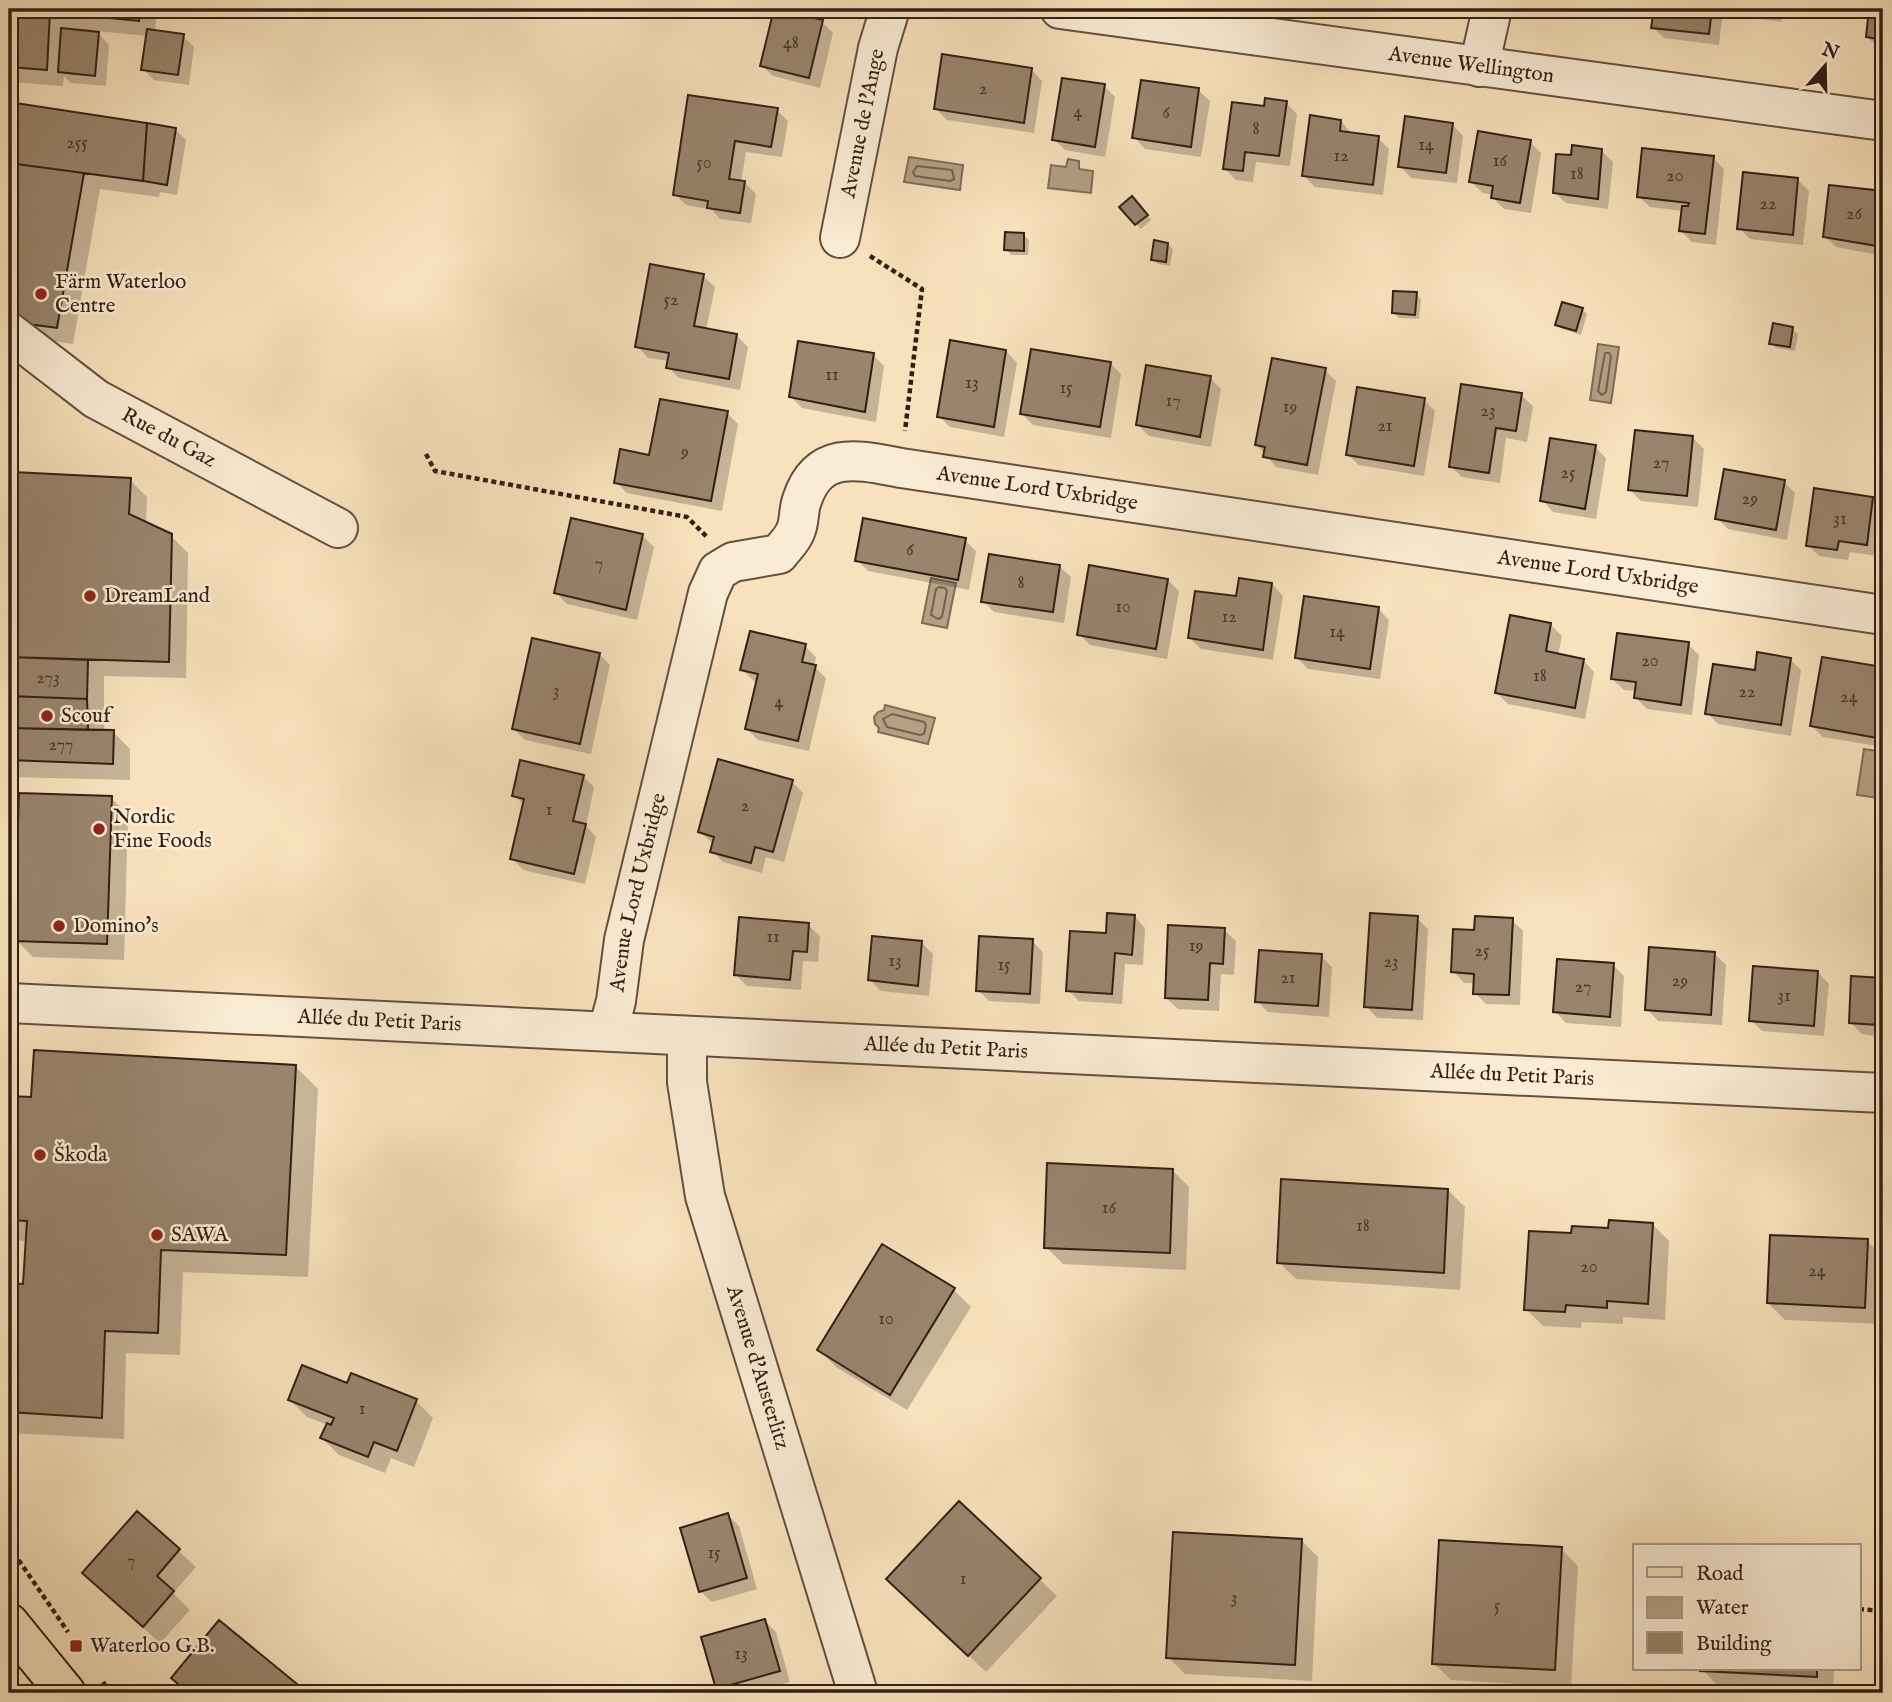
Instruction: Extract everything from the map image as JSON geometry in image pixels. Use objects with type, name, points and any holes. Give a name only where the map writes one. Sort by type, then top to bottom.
[{"type":"main road","points":[[9,1623],[81,1682]]},
{"type":"street","name":"Avenue de l'Ange","points":[[840,237],[878,48],[890,9]]},
{"type":"street","name":"Avenue Wellington","points":[[1060,9],[1883,121]]},
{"type":"street","points":[[1479,67],[1492,9]]},
{"type":"street","name":"Rue du Gaz","points":[[9,332],[96,399],[338,528]]},
{"type":"street","name":"Avenue Lord Uxbridge","points":[[608,1031],[624,940],[708,593],[718,571],[733,562],[779,554],[796,532],[802,500],[813,478],[829,464],[855,459],[1883,615]]},
{"type":"street","name":"Allée du Petit Paris","points":[[9,1003],[1883,1093]]},
{"type":"street","name":"Avenue d'Austerlitz","points":[[687,1035],[687,1082],[705,1196],[858,1693]]},
{"type":"path","points":[[840,237],[922,289],[901,468]]},
{"type":"path","points":[[426,454],[435,471],[687,517],[733,562]]},
{"type":"path","points":[[9,1546],[72,1637]]},
{"type":"path","points":[[1860,1609],[1883,1611]]},
{"type":"path","points":[[81,1682],[110,1693]]},
{"type":"path","points":[[9,1689],[13,1693]]},
{"type":"water","points":[[909,157],[963,165],[960,190],[904,182]]},
{"type":"water","points":[[1068,159],[1079,161],[1079,169],[1093,171],[1091,193],[1048,188],[1051,165],[1066,167]]},
{"type":"water","points":[[1598,344],[1619,347],[1611,403],[1590,400]]},
{"type":"water","points":[[931,578],[956,583],[947,628],[922,623]]},
{"type":"water","points":[[885,705],[935,718],[928,744],[878,732],[874,717],[884,710]]},
{"type":"water","points":[[1864,749],[1883,752],[1879,798],[1857,795]]},
{"type":"building","points":[[9,9],[50,12],[47,70],[9,67]]},
{"type":"building","points":[[17,9],[140,9],[139,21]]},
{"type":"building","points":[[774,9],[823,20],[809,78],[760,66]]},
{"type":"building","points":[[1654,9],[1712,9],[1709,34],[1651,28]]},
{"type":"building","points":[[1869,9],[1883,9],[1883,40],[1866,37]]},
{"type":"building","points":[[61,28],[99,32],[95,76],[58,72]]},
{"type":"building","points":[[147,29],[184,34],[178,75],[141,70]]},
{"type":"building","points":[[942,54],[1032,68],[1024,123],[934,109]]},
{"type":"building","points":[[1062,78],[1105,84],[1095,147],[1052,140]]},
{"type":"building","points":[[1141,80],[1199,88],[1191,147],[1132,138]]},
{"type":"building","points":[[688,95],[778,108],[771,147],[735,141],[729,179],[745,181],[740,213],[707,208],[708,201],[673,195]]},
{"type":"building","points":[[1265,98],[1287,101],[1279,156],[1245,152],[1243,171],[1223,169],[1232,102],[1264,106]]},
{"type":"building","points":[[9,102],[147,123],[143,181],[9,163]]},
{"type":"building","points":[[1310,115],[1341,120],[1340,131],[1379,136],[1373,185],[1302,176]]},
{"type":"building","points":[[1405,116],[1453,123],[1446,173],[1398,167]]},
{"type":"building","points":[[147,123],[176,128],[167,185],[143,181]]},
{"type":"building","points":[[1478,131],[1531,140],[1520,203],[1491,198],[1493,186],[1469,182]]},
{"type":"building","points":[[1572,145],[1602,149],[1598,199],[1553,193],[1556,154],[1571,155]]},
{"type":"building","points":[[1642,148],[1714,156],[1705,234],[1679,231],[1682,206],[1688,206],[1689,203],[1637,197]]},
{"type":"building","points":[[9,163],[84,173],[57,328],[35,325],[35,328],[9,310]]},
{"type":"building","points":[[1743,172],[1798,178],[1793,235],[1737,229]]},
{"type":"building","points":[[1829,185],[1883,191],[1883,247],[1823,237]]},
{"type":"building","points":[[1132,196],[1148,215],[1135,225],[1119,207]]},
{"type":"building","points":[[1005,232],[1024,233],[1024,251],[1004,250]]},
{"type":"building","points":[[1154,240],[1168,243],[1166,262],[1151,260]]},
{"type":"building","points":[[650,264],[704,274],[694,326],[737,334],[729,379],[666,368],[669,353],[635,347]]},
{"type":"building","points":[[1393,291],[1417,292],[1415,315],[1392,313]]},
{"type":"building","points":[[1562,302],[1583,308],[1576,331],[1555,325]]},
{"type":"building","points":[[1773,323],[1793,327],[1790,347],[1769,344]]},
{"type":"building","points":[[950,340],[1006,350],[994,427],[937,417]]},
{"type":"building","points":[[798,341],[874,353],[865,412],[789,397]]},
{"type":"building","points":[[1031,349],[1111,362],[1100,427],[1020,414]]},
{"type":"building","points":[[1272,358],[1326,368],[1307,465],[1263,457],[1265,447],[1255,445]]},
{"type":"building","points":[[1146,365],[1211,376],[1200,437],[1136,425]]},
{"type":"building","points":[[1461,384],[1522,393],[1516,431],[1496,428],[1489,473],[1449,467]]},
{"type":"building","points":[[1357,387],[1425,398],[1414,466],[1346,455]]},
{"type":"building","points":[[660,399],[728,411],[711,501],[614,483],[620,449],[649,455]]},
{"type":"building","points":[[1635,430],[1693,436],[1687,496],[1628,490]]},
{"type":"building","points":[[1550,438],[1596,445],[1585,509],[1540,501]]},
{"type":"building","points":[[1724,469],[1785,480],[1776,530],[1715,519]]},
{"type":"building","name":"DreamLand","points":[[13,472],[131,478],[129,514],[172,534],[169,662],[9,657],[9,484],[13,484]]},
{"type":"building","points":[[1814,488],[1873,497],[1867,545],[1839,541],[1837,550],[1806,546]]},
{"type":"building","points":[[571,518],[643,534],[626,610],[554,593]]},
{"type":"building","points":[[863,518],[966,538],[958,580],[855,561]]},
{"type":"building","points":[[989,554],[1060,565],[1053,612],[981,602]]},
{"type":"building","points":[[1089,565],[1168,579],[1156,649],[1077,635]]},
{"type":"building","points":[[1239,578],[1272,583],[1263,650],[1188,638],[1195,591],[1236,596]]},
{"type":"building","points":[[1304,596],[1379,607],[1370,669],[1295,658]]},
{"type":"building","points":[[1510,615],[1551,623],[1546,651],[1584,659],[1575,708],[1495,693]]},
{"type":"building","points":[[750,631],[806,644],[802,662],[816,665],[798,741],[745,729],[758,674],[740,670]]},
{"type":"building","points":[[1617,633],[1689,642],[1681,705],[1634,698],[1636,682],[1611,679]]},
{"type":"building","points":[[532,638],[600,653],[580,744],[512,729]]},
{"type":"building","points":[[1757,652],[1791,658],[1781,725],[1705,714],[1713,664],[1755,670]]},
{"type":"building","points":[[9,657],[88,660],[87,699],[9,696]]},
{"type":"building","points":[[1822,657],[1883,667],[1883,739],[1810,726]]},
{"type":"building","points":[[9,696],[87,699],[88,730],[9,728]]},
{"type":"building","points":[[9,728],[114,730],[113,764],[9,760]]},
{"type":"building","points":[[718,759],[793,780],[773,852],[755,847],[751,863],[710,852],[714,837],[698,832]]},
{"type":"building","points":[[520,760],[584,775],[573,821],[586,824],[574,874],[510,859],[524,799],[512,796]]},
{"type":"building","points":[[9,793],[19,793],[15,908],[9,908]]},
{"type":"building","points":[[19,793],[112,796],[107,944],[14,941]]},
{"type":"building","points":[[1107,913],[1135,915],[1132,955],[1115,953],[1112,994],[1066,991],[1070,931],[1106,933]]},
{"type":"building","points":[[1370,913],[1418,916],[1412,1010],[1364,1007]]},
{"type":"building","points":[[1475,916],[1513,918],[1509,995],[1473,994],[1474,974],[1451,972],[1453,929],[1474,930]]},
{"type":"building","points":[[739,917],[809,923],[807,952],[793,951],[790,980],[734,975]]},
{"type":"building","points":[[1168,925],[1225,928],[1223,964],[1210,963],[1208,1000],[1165,998]]},
{"type":"building","points":[[872,936],[922,941],[918,986],[868,980]]},
{"type":"building","points":[[979,936],[1033,939],[1030,994],[976,991]]},
{"type":"building","points":[[1649,947],[1715,952],[1711,1015],[1645,1010]]},
{"type":"building","points":[[1259,950],[1322,954],[1318,1006],[1255,1002]]},
{"type":"building","points":[[1557,959],[1614,963],[1610,1017],[1553,1012]]},
{"type":"building","points":[[1753,966],[1818,971],[1814,1026],[1749,1021]]},
{"type":"building","points":[[1851,976],[1883,978],[1883,1033],[1877,1033],[1878,1025],[1849,1023]]},
{"type":"building","name":"SAWA","points":[[34,1050],[296,1065],[286,1255],[161,1250],[158,1333],[105,1331],[102,1418],[9,1412],[9,1283],[23,1284],[27,1221],[9,1220],[9,1096],[31,1097]]},
{"type":"building","points":[[1047,1163],[1173,1169],[1170,1253],[1044,1248]]},
{"type":"building","points":[[1281,1179],[1448,1189],[1444,1273],[1277,1263]]},
{"type":"building","points":[[1609,1220],[1653,1223],[1648,1304],[1607,1301],[1607,1308],[1566,1305],[1565,1312],[1524,1310],[1529,1231],[1571,1233],[1572,1226],[1608,1228]]},
{"type":"building","points":[[1770,1235],[1868,1239],[1865,1308],[1767,1303]]},
{"type":"building","points":[[882,1244],[955,1288],[890,1395],[817,1350]]},
{"type":"building","points":[[302,1365],[347,1383],[351,1373],[417,1399],[397,1451],[374,1442],[368,1457],[320,1438],[327,1423],[331,1425],[334,1418],[288,1400]]},
{"type":"building","points":[[959,1501],[1041,1578],[968,1656],[886,1579]]},
{"type":"building","points":[[137,1511],[180,1549],[157,1576],[174,1591],[143,1627],[82,1573]]},
{"type":"building","points":[[728,1513],[747,1578],[699,1592],[680,1528]]},
{"type":"building","points":[[1173,1532],[1302,1539],[1295,1665],[1166,1658]]},
{"type":"building","points":[[1439,1540],[1562,1547],[1555,1670],[1432,1664]]},
{"type":"building","points":[[765,1619],[780,1671],[716,1689],[701,1637]]},
{"type":"building","points":[[219,1620],[308,1693],[189,1693],[171,1678]]},
{"type":"building","points":[[1817,1670],[1817,1677],[1700,1671]]},
{"type":"place","name":"Färm Waterloo Centre","points":[[41,294]]},
{"type":"place","name":"DreamLand","points":[[90,596]]},
{"type":"place","name":"Scouf","points":[[47,716]]},
{"type":"place","name":"Nordic Fine Foods","points":[[99,829]]},
{"type":"place","name":"Domino's","points":[[59,926]]},
{"type":"place","name":"Škoda","points":[[40,1155]]},
{"type":"place","name":"SAWA","points":[[157,1235]]},
{"type":"place","name":"Waterloo G.B.","points":[[76,1646]]}]
